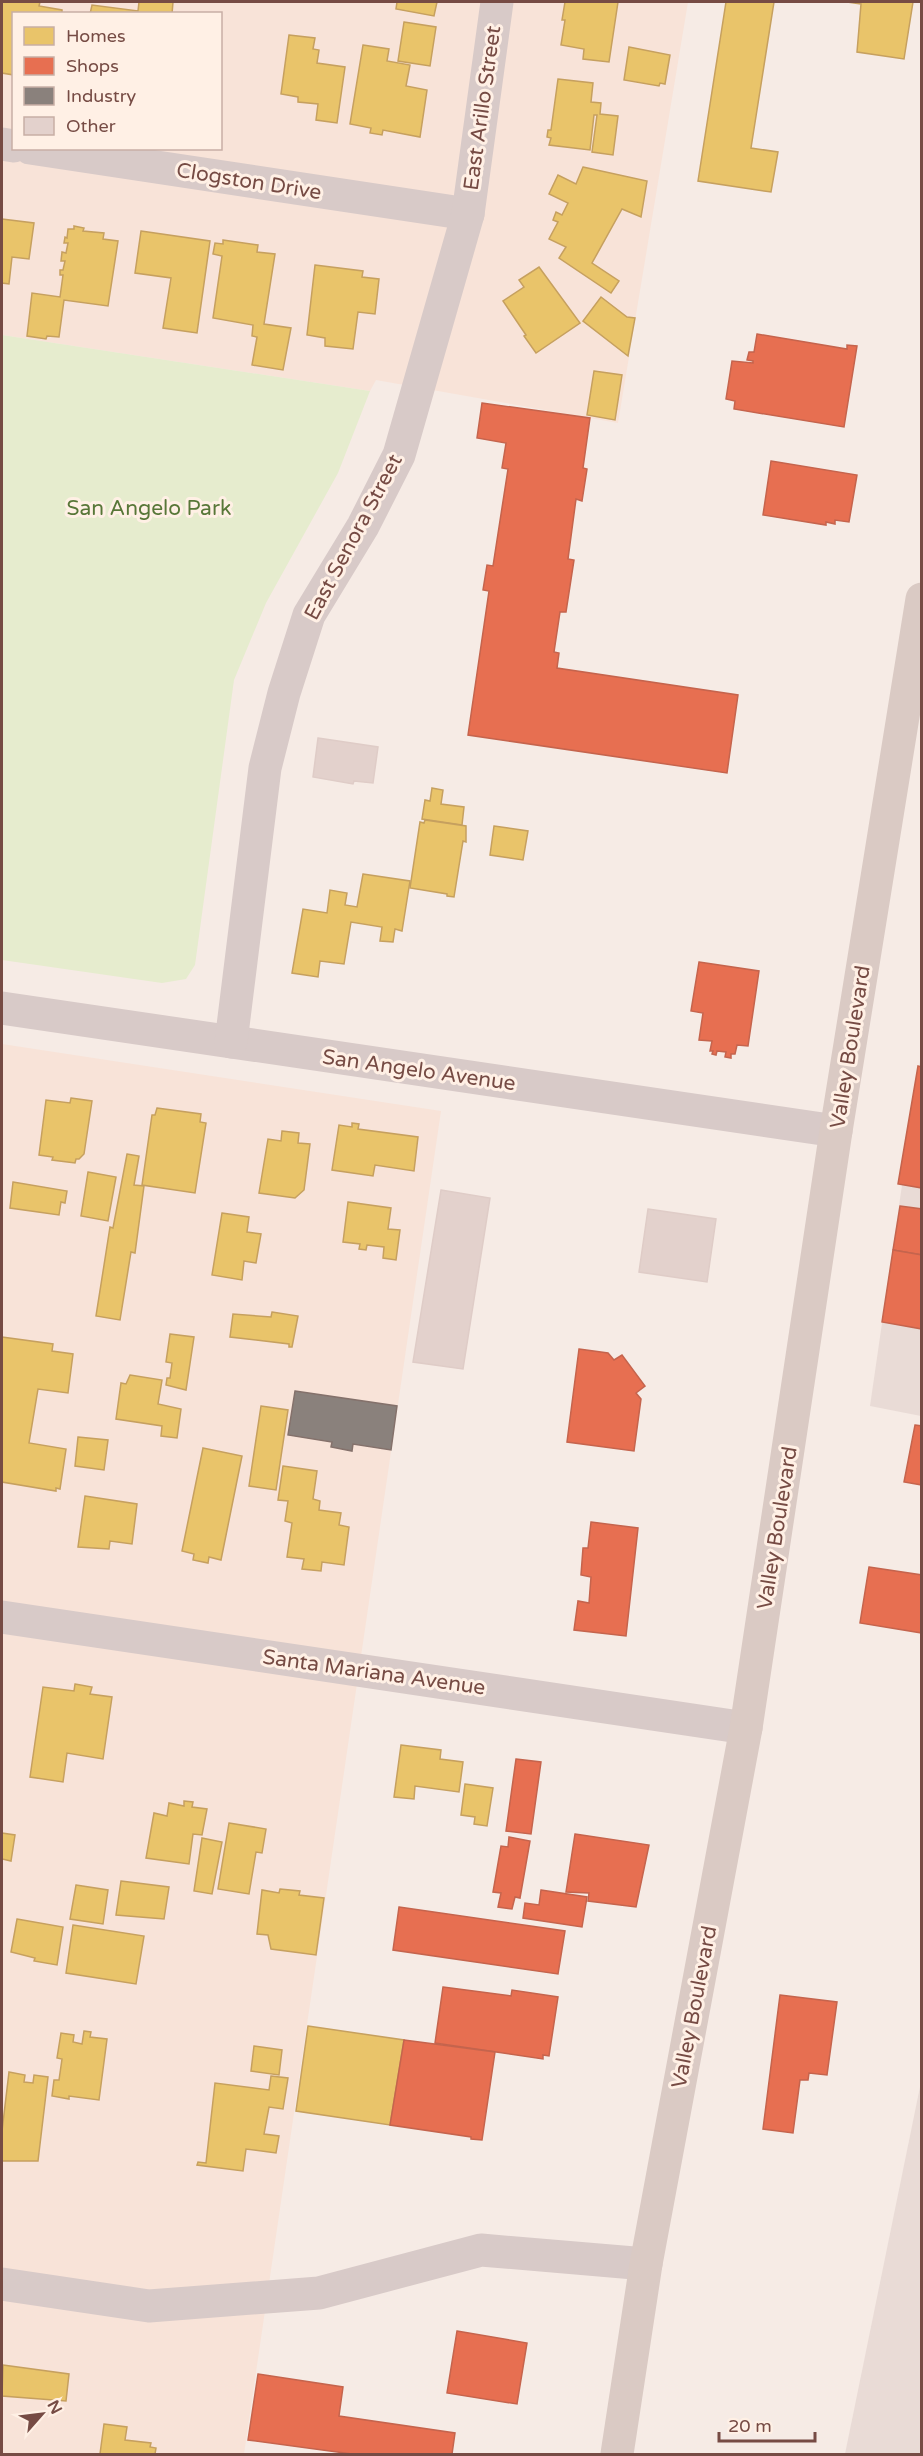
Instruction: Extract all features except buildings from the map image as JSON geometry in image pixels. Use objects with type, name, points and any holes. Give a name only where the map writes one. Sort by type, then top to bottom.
[{"type":"main road","name":"Valley Boulevard","points":[[617,2454],[646,2264],[746,1728],[836,1131],[921,599]]},
{"type":"street","name":"East Arillo Street","points":[[468,214],[497,2]]},
{"type":"street","name":"Clogston Drive","points":[[43,150],[468,214]]},
{"type":"street","name":"East Senora Street","points":[[231,1042],[265,768],[284,693],[309,615],[363,526],[399,455],[468,214]]},
{"type":"street","name":"San Angelo Avenue","points":[[2,1008],[836,1131]]},
{"type":"street","name":"Santa Mariana Avenue","points":[[2,1617],[746,1728]]},
{"type":"street","points":[[2,2284],[149,2306],[319,2293],[482,2250],[646,2264]]},
{"type":"shaded area","points":[[2,2],[688,2],[618,423],[376,380],[370,391],[2,335]]},
{"type":"shaded area","points":[[2,1044],[441,1111],[244,2454],[2,2454]]},
{"type":"shaded area","points":[[921,1054],[921,1416],[870,1406]]},
{"type":"shaded area","points":[[921,2082],[921,2454],[845,2454]]},
{"type":"green space","name":"San Angelo Park","points":[[2,335],[370,391],[338,473],[266,603],[234,680],[195,965],[186,979],[162,983],[2,960]]}]
